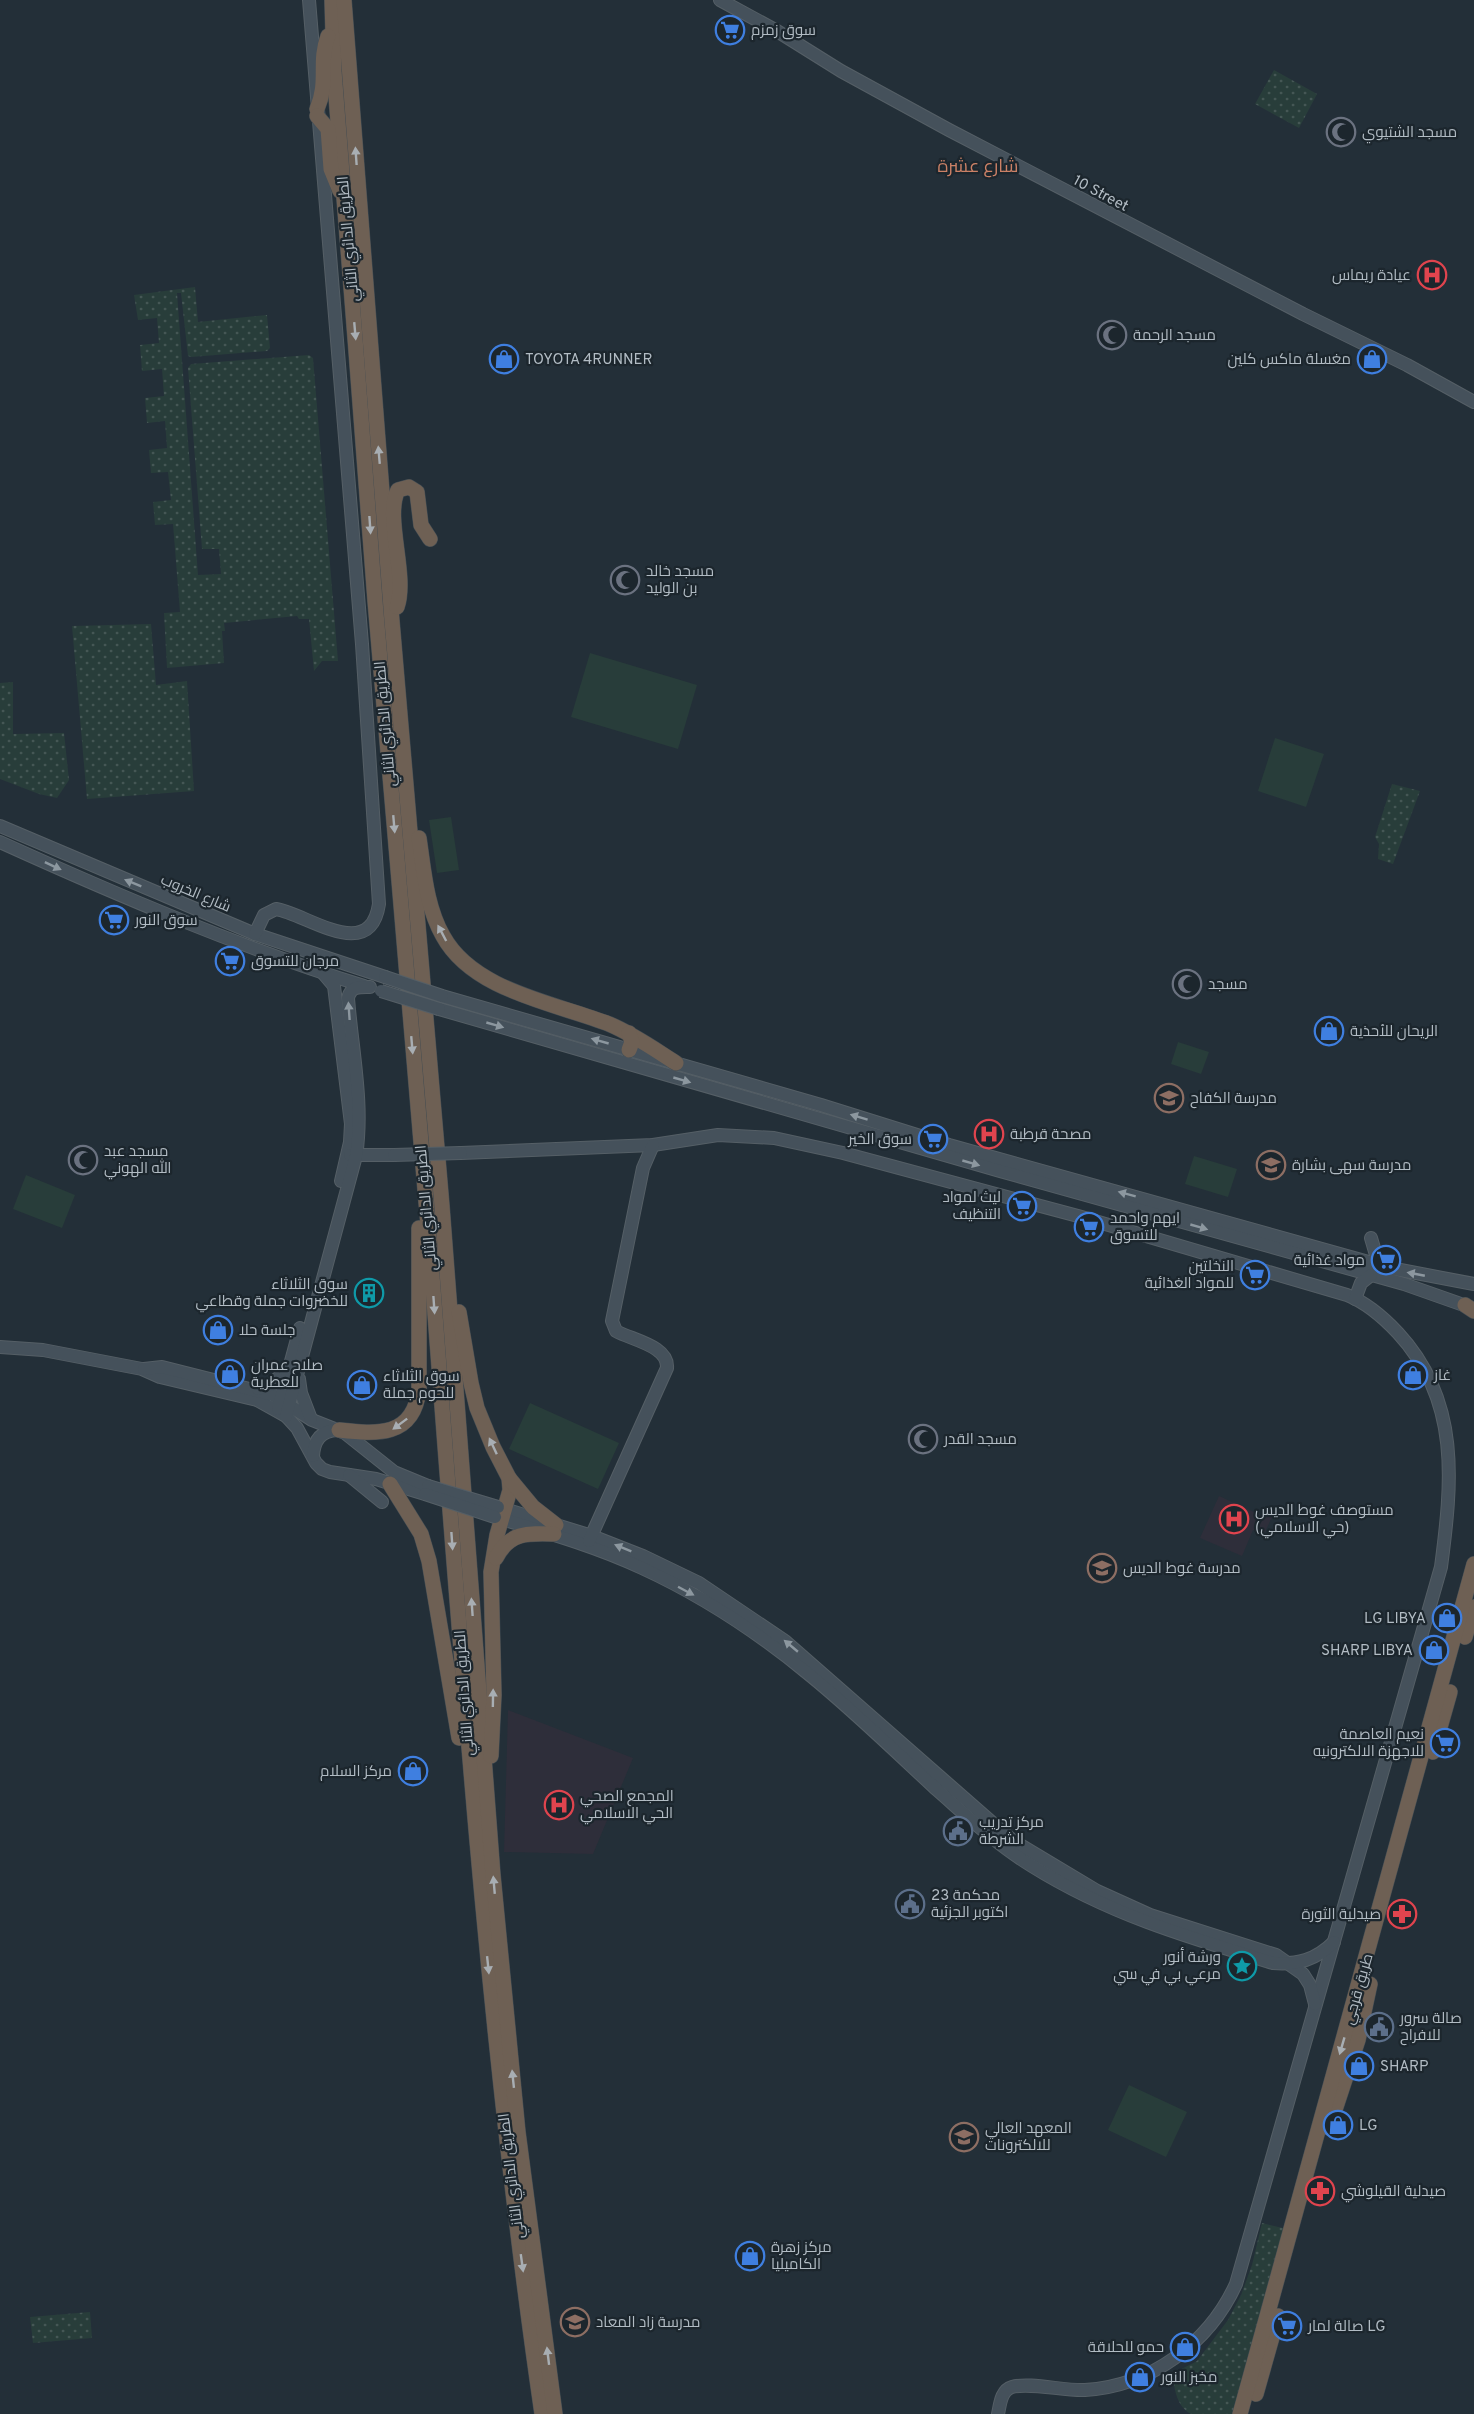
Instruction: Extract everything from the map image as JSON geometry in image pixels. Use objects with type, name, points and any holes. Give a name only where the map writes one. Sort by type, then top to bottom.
[{"type":"highway","name":"الطريق الدائري الثاني","points":[[332,0],[374,592],[425,1184],[473,1804],[500,2088],[516,2227],[542,2414]]},
{"type":"highway","name":"الطريق الدائري الثاني","points":[[344,0],[392,621],[442,1206],[482,1752],[517,2120],[555,2414]]},
{"type":"highway","points":[[348,57],[355,0]]},
{"type":"highway","points":[[333,25],[324,47],[324,87],[317,113],[328,129],[331,169],[345,200]]},
{"type":"highway","points":[[392,621],[400,599],[395,527],[395,504],[398,490],[409,487],[417,492],[421,525],[430,539]]},
{"type":"highway","points":[[402,744],[412,789],[427,893],[436,921],[453,950],[467,964],[503,987],[629,1033],[676,1064]]},
{"type":"highway","points":[[629,1033],[632,1040],[629,1050]]},
{"type":"highway","points":[[339,1430],[384,1433],[403,1423],[416,1405],[419,1389],[419,1214],[425,1184]]},
{"type":"highway","points":[[442,1206],[471,1383],[485,1429],[509,1478],[555,1529]]},
{"type":"highway","points":[[488,1798],[494,1695],[491,1572],[500,1513],[510,1490],[509,1478]]},
{"type":"highway","points":[[385,1491],[421,1534],[429,1561],[462,1767],[473,1804]]},
{"type":"highway","points":[[491,1572],[497,1556],[512,1538],[523,1533],[555,1529]]},
{"type":"highway","name":"طريق قرجي","points":[[1240,2414],[1474,1564]]},
{"type":"highway","name":"طريق قرجي","points":[[1250,2414],[1326,2137],[1358,2040],[1367,1995],[1474,1607]]},
{"type":"street","points":[[255,934],[264,915],[276,909],[340,933],[355,934],[372,923],[379,904],[350,494],[332,269],[324,206],[309,0]]},
{"type":"street","name":"10 Street","points":[[720,0],[777,31],[849,76],[949,130],[1303,314],[1407,365],[1474,402]]},
{"type":"street","name":"10 Street","points":[[730,0],[795,37],[843,68],[1335,324],[1434,371],[1474,396]]},
{"type":"street","name":"شارع الخروب","points":[[0,826],[255,934],[442,996],[822,1105],[1344,1264]]},
{"type":"street","name":"شارع الخروب","points":[[0,842],[198,928],[323,973],[817,1119],[1344,1264]]},
{"type":"street","points":[[323,973],[334,986],[348,1087],[352,1155]]},
{"type":"street","points":[[283,1407],[352,1155],[359,1118],[348,998],[350,991],[354,988],[375,989]]},
{"type":"street","points":[[817,1119],[822,1105]]},
{"type":"street","points":[[352,1155],[462,1153],[653,1144],[718,1135],[748,1136],[802,1143],[1078,1216],[1351,1297],[1390,1325],[1422,1362],[1432,1381],[1439,1401],[1450,1458],[1449,1497],[1441,1568],[1239,2275],[1224,2306],[1204,2333],[1166,2365],[1120,2385],[1086,2390],[1029,2386],[1009,2388],[1001,2400],[998,2414]]},
{"type":"street","points":[[589,1541],[667,1368],[667,1360],[662,1352],[616,1331],[612,1321],[643,1168],[653,1144]]},
{"type":"street","points":[[1371,1238],[1376,1255],[1390,1269]]},
{"type":"street","points":[[1344,1264],[1390,1269],[1474,1284]]},
{"type":"street","points":[[1344,1264],[1471,1308]]},
{"type":"street","points":[[1344,1264],[1351,1279],[1351,1297]]},
{"type":"street","points":[[1351,1297],[1361,1283],[1371,1275]]},
{"type":"street","points":[[0,1347],[43,1350],[142,1369],[162,1368],[258,1389],[283,1407],[322,1469],[348,1474],[385,1491],[427,1490]]},
{"type":"street","points":[[142,1369],[159,1377],[283,1407],[339,1430],[356,1440],[394,1472],[427,1490],[643,1556],[699,1583],[785,1641],[1011,1840],[1097,1891],[1150,1915],[1292,1964],[1303,1974],[1310,1985],[1315,2008]]},
{"type":"street","points":[[258,1389],[270,1385],[293,1369]]},
{"type":"street","points":[[293,1369],[312,1420]]},
{"type":"street","points":[[314,1456],[314,1448],[322,1434],[339,1430]]},
{"type":"street","points":[[348,1474],[385,1491]]},
{"type":"street","points":[[1274,1959],[1314,1952],[1335,1938]]},
{"type":"street","points":[[1292,1964],[1308,1960],[1335,1938]]},
{"type":"street","points":[[1274,1959],[1302,1983],[1315,2008]]},
{"type":"shaded area","points":[[1219,1496],[1265,1517],[1267,1515],[1272,1517],[1264,1534],[1253,1530],[1242,1556],[1200,1538]]},
{"type":"shaded area","name":"المجمع الصحي الحي الاسلامي","points":[[508,1710],[633,1758],[593,1854],[504,1852]]},
{"type":"green space","points":[[1274,70],[1317,94],[1299,128],[1255,104]]},
{"type":"green space","points":[[195,287],[198,322],[267,315],[270,348],[267,351],[188,356],[181,293],[177,293],[198,575],[221,574],[219,549],[202,549],[188,368],[191,364],[309,355],[313,358],[338,661],[322,661],[314,671],[309,619],[299,619],[297,616],[224,623],[225,631],[222,631],[224,663],[167,668],[164,613],[180,612],[173,524],[155,525],[153,502],[171,500],[168,472],[151,473],[149,450],[167,448],[165,421],[147,423],[145,398],[164,396],[162,369],[142,371],[140,345],[159,343],[157,318],[138,320],[134,295]]},
{"type":"green space","points":[[151,624],[156,685],[187,681],[194,791],[87,799],[72,626]]},
{"type":"green space","points":[[590,653],[697,685],[678,749],[571,717]]},
{"type":"green space","points":[[13,682],[13,734],[64,733],[69,780],[57,798],[39,794],[0,779],[0,683]]},
{"type":"green space","points":[[1275,738],[1324,754],[1306,807],[1258,791]]},
{"type":"green space","points":[[1392,784],[1420,791],[1393,864],[1378,859],[1379,844],[1375,837]]},
{"type":"green space","points":[[451,817],[459,870],[437,873],[429,820]]},
{"type":"green space","points":[[1178,1042],[1209,1052],[1201,1074],[1171,1064]]},
{"type":"green space","points":[[1194,1156],[1237,1169],[1228,1197],[1185,1184]]},
{"type":"green space","points":[[26,1175],[75,1195],[62,1228],[13,1209]]},
{"type":"green space","points":[[530,1403],[619,1443],[598,1489],[509,1449]]},
{"type":"green space","points":[[1129,2085],[1187,2112],[1166,2157],[1108,2130]]},
{"type":"green space","points":[[1262,2223],[1287,2229],[1236,2414],[1191,2414],[1179,2402],[1172,2374],[1197,2361],[1228,2320],[1241,2295],[1252,2265]]},
{"type":"green space","points":[[90,2312],[92,2338],[33,2343],[30,2317]]},
{"type":"place","name":"سوق زمزم","points":[[730,30]]},
{"type":"place","name":"مسجد الشتيوي","points":[[1341,132]]},
{"type":"place","name":"عيادة ريماس","points":[[1432,275]]},
{"type":"place","name":"مسجد الرحمة","points":[[1112,335]]},
{"type":"place","name":"TOYOTA 4RUNNER","points":[[504,359]]},
{"type":"place","name":"مغسلة ماكس كلين","points":[[1372,359]]},
{"type":"place","name":"مسجد خالد بن الوليد","points":[[625,580]]},
{"type":"place","name":"سوق النور","points":[[114,920]]},
{"type":"place","name":"مرجان للتسوق","points":[[230,961]]},
{"type":"place","name":"مسجد","points":[[1187,984]]},
{"type":"place","name":"الريحان للأحذية","points":[[1329,1031]]},
{"type":"place","name":"مدرسة الكفاح","points":[[1169,1098]]},
{"type":"place","name":"مصحة قرطبة","points":[[989,1134]]},
{"type":"place","name":"سوق الخير","points":[[933,1139]]},
{"type":"place","name":"مسجد عبد الله الهوني","points":[[83,1160]]},
{"type":"place","name":"مدرسة سهى بشارة","points":[[1271,1165]]},
{"type":"place","name":"ليث لمواد التنظيف","points":[[1022,1206]]},
{"type":"place","name":"ايهم واحمد للتسوق","points":[[1089,1227]]},
{"type":"place","name":"مواد غذائية","points":[[1386,1260]]},
{"type":"place","name":"النخلتين للمواد الغذائية","points":[[1255,1275]]},
{"type":"place","name":"سوق الثلاثاء للخضروات جملة وقطاعي","points":[[369,1293]]},
{"type":"place","name":"جلسة حلا","points":[[218,1330]]},
{"type":"place","name":"صلاح عمران للعطرية","points":[[230,1374]]},
{"type":"place","name":"غاز","points":[[1413,1375]]},
{"type":"place","name":"سوق الثلاثاء للحوم جملة","points":[[362,1385]]},
{"type":"place","name":"مسجد القدر","points":[[923,1439]]},
{"type":"place","name":"مستوصف غوط الديس (حي الاسلامي)","points":[[1234,1519]]},
{"type":"place","name":"مدرسة غوط الديس","points":[[1102,1568]]},
{"type":"place","name":"LG LIBYA","points":[[1447,1618]]},
{"type":"place","name":"SHARP LIBYA","points":[[1434,1650]]},
{"type":"place","name":"نعيم العاصمة للاجهزة الالكترونيه","points":[[1445,1743]]},
{"type":"place","name":"مركز السلام","points":[[413,1771]]},
{"type":"place","name":"المجمع الصحي الحي الاسلامي","points":[[559,1805]]},
{"type":"place","name":"مركز تدريب الشرطة","points":[[958,1831]]},
{"type":"place","name":"محكمة 23 اكتوبر الجزئية","points":[[910,1904]]},
{"type":"place","name":"صيدلية الثورة","points":[[1402,1914]]},
{"type":"place","name":"ورشة أنور مرعي بي في سي","points":[[1242,1966]]},
{"type":"place","name":"صالة سرور للافراح","points":[[1379,2027]]},
{"type":"place","name":"SHARP","points":[[1359,2066]]},
{"type":"place","name":"LG","points":[[1338,2125]]},
{"type":"place","name":"المعهد العالي للالكترونات","points":[[964,2137]]},
{"type":"place","name":"صيدلية القيلوشي","points":[[1320,2191]]},
{"type":"place","name":"مركز زهرة الكاميليا","points":[[750,2256]]},
{"type":"place","name":"مدرسة زاد المعاد","points":[[575,2322]]},
{"type":"place","name":"صالة لمار LG","points":[[1287,2326]]},
{"type":"place","name":"حمو للحلاقة","points":[[1185,2347]]},
{"type":"place","name":"مخبز النور","points":[[1140,2377]]},
{"type":"district","name":"شارع عشرة","points":[[978,166]]}]
